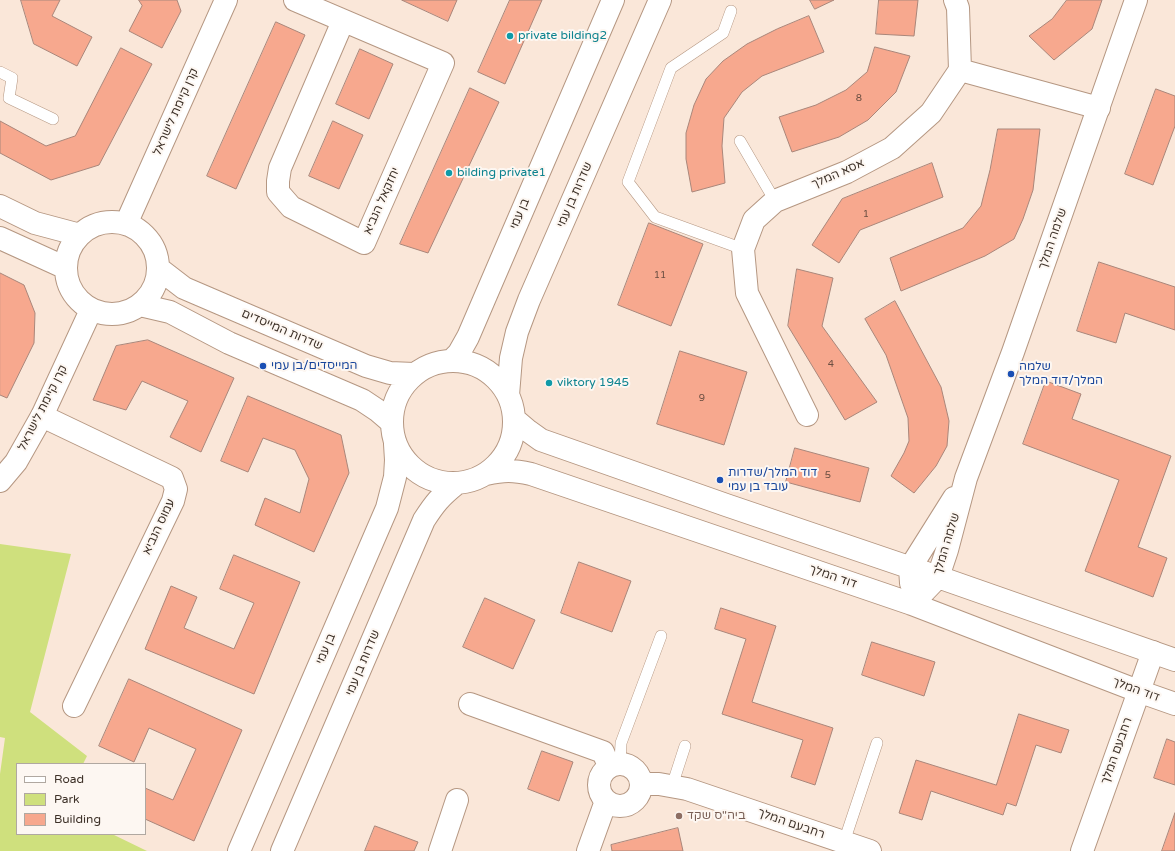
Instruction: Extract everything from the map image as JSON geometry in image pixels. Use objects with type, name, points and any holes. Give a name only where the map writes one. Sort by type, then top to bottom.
[{"type":"street","name":"קרן קיימת לישראל","points":[[126,224],[226,0]]},
{"type":"street","name":"יחזקאל הנביא","points":[[295,0],[443,63],[364,243],[291,206],[278,192],[280,168],[343,21]]},
{"type":"street","name":"בן עמי","points":[[452,360],[459,353],[468,337],[614,0]]},
{"type":"street","name":"שדרות בן עמי","points":[[508,395],[511,358],[517,332],[529,300],[660,0]]},
{"type":"street","points":[[955,0],[958,8],[960,70],[1099,108]]},
{"type":"street","name":"שלמה המלך","points":[[912,604],[938,577],[947,550],[966,478],[1013,352],[1136,0]]},
{"type":"street","name":"אסא המלך","points":[[807,415],[747,293],[743,249],[754,220],[775,201],[847,172],[892,148],[931,114],[960,70]]},
{"type":"street","points":[[0,206],[36,223],[80,235]]},
{"type":"street","points":[[113,222],[126,224],[138,231],[149,241],[155,253],[158,268],[156,280],[152,292],[140,305],[132,310],[118,314],[103,314],[91,310],[72,292],[66,268],[70,250],[80,235],[90,228],[101,223],[113,222]]},
{"type":"street","points":[[0,238],[66,268]]},
{"type":"street","name":"שדרות המייסדים","points":[[158,268],[184,288],[366,366],[390,373],[414,374]]},
{"type":"street","points":[[140,305],[170,312],[229,343],[362,400],[378,410],[391,422]]},
{"type":"street","name":"קרן קיימת לישראל","points":[[0,481],[16,462],[42,416],[91,310]]},
{"type":"street","points":[[452,360],[479,366],[491,374],[500,383],[508,395],[512,406],[514,419],[513,435],[508,450],[498,464],[486,474],[472,481],[456,484],[426,478],[413,469],[402,458],[395,444],[391,422],[397,395],[405,383],[414,374],[426,366],[452,360]]},
{"type":"street","name":"עמוס הנביא","points":[[42,416],[172,478],[176,489],[173,501],[74,706]]},
{"type":"street","points":[[514,419],[541,440],[1175,660]]},
{"type":"street","name":"בן עמי","points":[[239,851],[387,508],[395,477],[395,444]]},
{"type":"street","name":"דוד המלך","points":[[486,474],[503,470],[531,474],[912,604],[1175,704]]},
{"type":"street","name":"שלמה המלך","points":[[910,568],[966,478]]},
{"type":"street","name":"שדרות בן עמי","points":[[282,851],[424,520],[440,497],[456,484]]},
{"type":"street","points":[[910,568],[912,604]]},
{"type":"street","name":"רחבעם המלך","points":[[1082,851],[1153,652]]},
{"type":"street","points":[[470,704],[603,752],[614,764]]},
{"type":"street","points":[[614,764],[626,764],[636,770],[641,784],[638,797],[633,802],[617,806],[606,801],[599,790],[598,783],[603,770],[614,764]]},
{"type":"street","name":"רחבעם המלך","points":[[641,784],[672,786],[687,789],[870,851]]},
{"type":"street","points":[[440,851],[457,800]]},
{"type":"street","points":[[588,851],[606,801]]},
{"type":"lane","points":[[731,11],[723,33],[671,68],[628,182],[655,217],[743,249]]},
{"type":"lane","points":[[0,72],[12,78],[9,98],[53,119]]},
{"type":"lane","points":[[740,141],[775,201]]},
{"type":"lane","points":[[614,764],[661,636]]},
{"type":"lane","points":[[844,842],[877,743]]},
{"type":"lane","points":[[672,786],[685,746]]},
{"type":"green space","points":[[0,544],[71,554],[30,712],[87,756],[84,763],[16,763],[16,835],[114,835],[147,851],[0,851],[0,774],[5,738],[0,737]]},
{"type":"building","points":[[21,0],[60,0],[52,16],[92,37],[77,66],[34,44]]},
{"type":"building","points":[[139,0],[177,0],[181,11],[162,48],[129,31],[142,6]]},
{"type":"building","points":[[402,0],[457,0],[448,21]]},
{"type":"building","name":"private bilding2","points":[[510,0],[542,0],[505,84],[478,72]]},
{"type":"building","points":[[810,0],[834,0],[815,9]]},
{"type":"building","points":[[879,0],[918,0],[914,36],[876,34]]},
{"type":"building","points":[[1067,0],[1102,0],[1092,29],[1054,60],[1029,36],[1052,19]]},
{"type":"building","points":[[809,16],[824,52],[762,76],[742,92],[724,118],[722,146],[725,183],[692,192],[686,159],[686,133],[694,105],[706,79],[723,61],[747,44],[777,29]]},
{"type":"building","points":[[276,22],[305,35],[236,189],[207,176]]},
{"type":"building","points":[[875,47],[910,56],[896,92],[868,120],[839,137],[792,152],[779,117],[816,105],[846,90],[867,72]]},
{"type":"building","points":[[121,48],[152,64],[99,165],[51,180],[0,153],[0,121],[46,146],[75,136]]},
{"type":"building","points":[[360,49],[393,64],[369,119],[336,104]]},
{"type":"building","name":"bilding private1","points":[[470,88],[499,102],[428,253],[400,244]]},
{"type":"building","points":[[1156,89],[1175,96],[1175,126],[1153,185],[1125,174]]},
{"type":"building","points":[[333,121],[363,135],[339,189],[309,176]]},
{"type":"building","points":[[998,129],[1040,129],[1033,190],[1014,239],[985,256],[901,291],[890,258],[963,228],[981,206]]},
{"type":"building","points":[[932,163],[943,197],[860,230],[839,263],[812,245],[842,199]]},
{"type":"building","points":[[649,223],[703,244],[671,326],[618,305]]},
{"type":"building","points":[[1099,262],[1175,287],[1175,330],[1125,313],[1116,343],[1077,331]]},
{"type":"building","points":[[797,269],[833,278],[822,326],[877,402],[845,420],[788,326]]},
{"type":"building","points":[[0,273],[24,285],[35,313],[34,343],[7,398],[0,395]]},
{"type":"building","points":[[895,301],[941,387],[949,421],[947,446],[936,466],[914,493],[891,476],[909,441],[908,418],[886,355],[865,319]]},
{"type":"building","points":[[148,340],[234,378],[201,452],[170,437],[188,401],[142,381],[126,410],[93,400],[116,346]]},
{"type":"building","points":[[680,351],[747,372],[724,445],[657,424]]},
{"type":"building","points":[[1046,381],[1081,394],[1072,419],[1171,456],[1138,547],[1167,558],[1153,597],[1085,571],[1119,480],[1023,444]]},
{"type":"building","points":[[248,396],[341,435],[349,473],[314,552],[255,525],[265,498],[300,513],[309,479],[295,450],[263,438],[248,472],[221,461]]},
{"type":"building","points":[[795,448],[869,468],[860,502],[786,482]]},
{"type":"building","points":[[234,555],[300,582],[254,694],[145,649],[171,586],[197,597],[184,628],[234,649],[254,603],[220,589]]},
{"type":"building","points":[[579,562],[631,581],[612,632],[561,613]]},
{"type":"building","points":[[485,598],[535,620],[513,669],[463,647]]},
{"type":"building","points":[[721,608],[776,626],[752,702],[833,728],[815,785],[791,777],[803,740],[722,714],[746,639],[715,629]]},
{"type":"building","points":[[872,642],[935,662],[924,696],[862,675]]},
{"type":"building","points":[[129,679],[242,730],[194,841],[146,819],[146,788],[173,800],[196,749],[149,728],[134,762],[99,746]]},
{"type":"building","points":[[1019,714],[1069,730],[1061,753],[1036,745],[1016,806],[1007,803],[1003,815],[931,791],[922,820],[899,813],[916,760],[996,785]]},
{"type":"building","points":[[1167,739],[1175,742],[1175,785],[1154,778]]},
{"type":"building","points":[[542,751],[573,762],[559,801],[528,789]]},
{"type":"building","points":[[1175,813],[1175,851],[1162,851]]},
{"type":"building","points":[[375,826],[418,842],[414,851],[365,851]]},
{"type":"building","points":[[678,828],[683,851],[612,851],[611,845]]},
{"type":"place","name":"private bilding2","points":[[510,36]]},
{"type":"place","name":"bilding private1","points":[[449,173]]},
{"type":"place","name":"המייסדים/בן עמי","points":[[263,366]]},
{"type":"place","name":"שלמה המלך/דוד המלך","points":[[1011,374]]},
{"type":"place","name":"viktory 1945","points":[[549,383]]},
{"type":"place","name":"דוד המלך/שדרות עובד בן עמי","points":[[720,480]]},
{"type":"place","name":"ביה\"ס שקד","points":[[679,816]]}]
